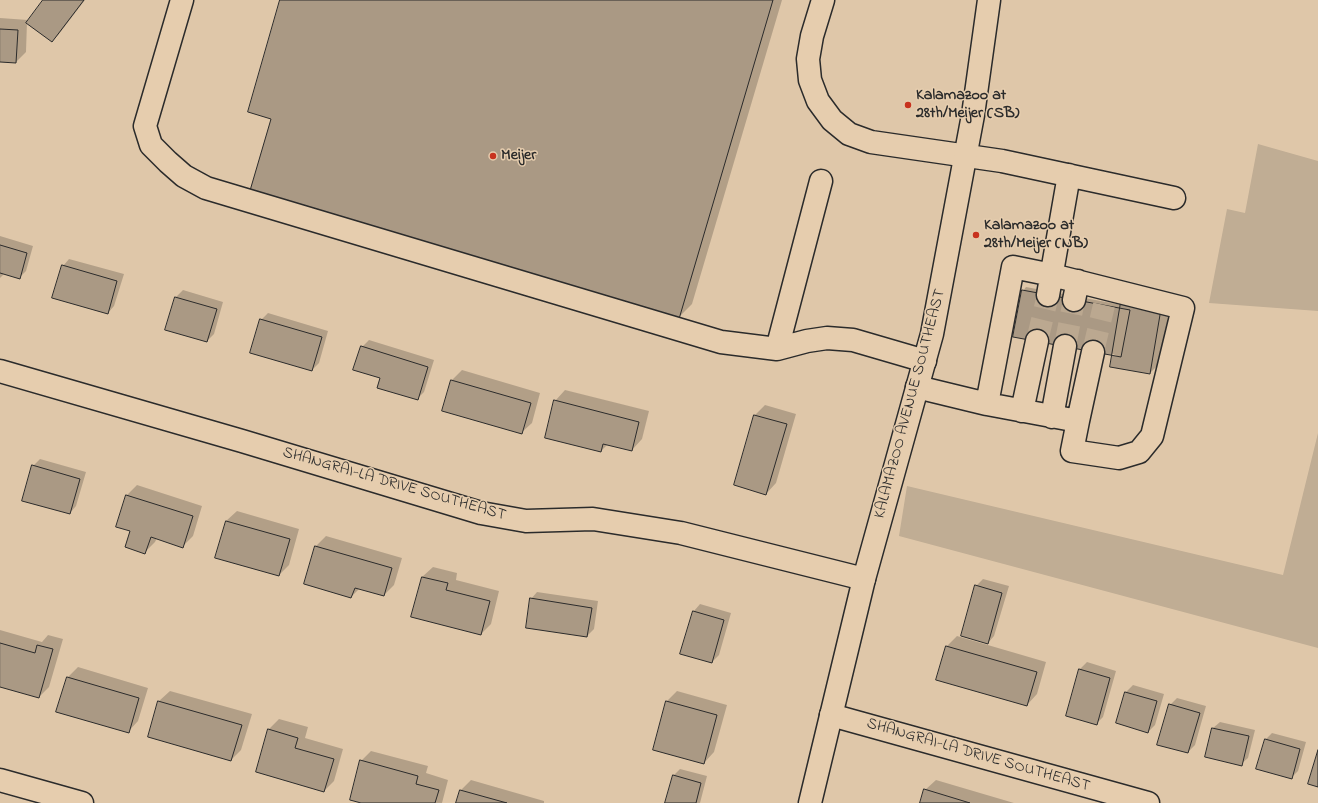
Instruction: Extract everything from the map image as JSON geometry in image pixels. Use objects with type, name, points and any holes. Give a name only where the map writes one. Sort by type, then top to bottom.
[{"type":"street","points":[[182,0],[145,126],[151,145],[184,176],[206,188],[573,299],[721,342],[777,349],[807,341],[827,338],[853,340],[924,361]]},
{"type":"street","points":[[823,0],[812,36],[808,59],[810,80],[818,101],[832,120],[849,134],[871,142],[917,150],[965,155],[1069,175],[1174,198]]},
{"type":"street","name":"KALAMAZOO AVENUE SOUTHEAST","points":[[810,803],[864,579],[932,334],[973,115],[989,0]]},
{"type":"street","points":[[1050,285],[1069,175]]},
{"type":"street","points":[[777,349],[821,181]]},
{"type":"street","points":[[987,404],[1013,267],[1050,285],[1106,297],[1183,308],[1152,436],[1139,452],[1119,458],[1072,451],[1093,352]]},
{"type":"street","points":[[1022,411],[1038,341]]},
{"type":"street","points":[[1052,417],[1065,346]]},
{"type":"street","name":"SHANGRAI-LA DRIVE SOUTHEAST","points":[[0,370],[242,440],[482,513],[526,521],[593,519],[681,533],[864,579]]},
{"type":"street","points":[[917,387],[987,404],[1078,421]]},
{"type":"street","name":"SHANGRAI-LA DRIVE SOUTHEAST","points":[[831,715],[1148,803]]},
{"type":"street","points":[[0,780],[82,803]]},
{"type":"shaded area","points":[[1258,144],[1318,161],[1318,311],[1209,303],[1227,209],[1245,213]]},
{"type":"shaded area","points":[[1318,433],[1318,648],[899,536],[907,486],[1283,575]]},
{"type":"building","points":[[43,0],[84,0],[52,42],[26,23]]},
{"type":"building","name":"Meijer","points":[[280,0],[773,0],[679,319],[249,194],[271,119],[248,112]]},
{"type":"building","points":[[0,29],[18,30],[16,63],[0,62]]},
{"type":"building","points":[[0,245],[27,253],[20,279],[0,273]]},
{"type":"building","points":[[62,265],[117,281],[108,314],[52,298]]},
{"type":"building","points":[[1022,290],[1130,310],[1121,357],[1013,337]]},
{"type":"building","points":[[175,297],[217,309],[207,342],[165,330]]},
{"type":"building","points":[[1121,302],[1161,309],[1150,374],[1110,367]]},
{"type":"building","points":[[260,319],[322,337],[312,371],[250,353]]},
{"type":"building","points":[[361,346],[428,367],[418,400],[377,388],[380,378],[353,370]]},
{"type":"building","points":[[451,380],[531,403],[522,434],[442,411]]},
{"type":"building","points":[[554,400],[639,422],[632,451],[603,444],[601,452],[545,438]]},
{"type":"building","points":[[754,415],[787,424],[766,495],[734,485]]},
{"type":"building","points":[[32,465],[80,479],[70,514],[22,501]]},
{"type":"building","points":[[126,495],[193,516],[183,548],[151,537],[145,554],[125,547],[130,531],[116,527]]},
{"type":"building","points":[[226,521],[290,539],[279,576],[215,558]]},
{"type":"building","points":[[315,546],[392,568],[384,596],[355,588],[351,598],[304,584]]},
{"type":"building","points":[[422,577],[448,583],[446,590],[490,601],[481,635],[411,617]]},
{"type":"building","points":[[975,585],[1002,593],[988,644],[961,636]]},
{"type":"building","points":[[530,598],[592,608],[587,637],[526,628]]},
{"type":"building","points":[[693,611],[724,620],[712,663],[680,654]]},
{"type":"building","points":[[0,643],[35,653],[37,645],[53,649],[39,698],[0,687]]},
{"type":"building","points":[[946,646],[1037,672],[1027,706],[936,680]]},
{"type":"building","points":[[1079,669],[1110,678],[1097,725],[1066,716]]},
{"type":"building","points":[[67,677],[139,698],[129,733],[56,712]]},
{"type":"building","points":[[1125,692],[1157,701],[1148,733],[1116,723]]},
{"type":"building","points":[[158,701],[242,725],[231,761],[148,737]]},
{"type":"building","points":[[666,701],[717,715],[704,764],[653,750]]},
{"type":"building","points":[[1169,704],[1200,713],[1188,753],[1157,745]]},
{"type":"building","points":[[1212,728],[1249,736],[1242,766],[1205,757]]},
{"type":"building","points":[[268,729],[298,738],[295,748],[334,759],[324,792],[256,772]]},
{"type":"building","points":[[1265,739],[1300,749],[1292,779],[1256,769]]},
{"type":"building","points":[[1318,750],[1318,787],[1308,784]]},
{"type":"building","points":[[360,760],[418,776],[416,784],[439,790],[435,803],[361,803],[350,800]]},
{"type":"building","points":[[673,775],[701,783],[696,803],[665,803]]},
{"type":"building","points":[[924,789],[970,803],[920,803]]},
{"type":"building","points":[[460,790],[507,803],[456,803]]},
{"type":"tunnel","points":[[1037,341],[1048,295]]},
{"type":"tunnel","points":[[1065,346],[1074,300]]},
{"type":"tunnel","points":[[1093,352],[1104,305]]},
{"type":"place","name":"Kalamazoo at 28th/Meijer (SB)","points":[[908,105]]},
{"type":"place","name":"Meijer","points":[[493,156]]},
{"type":"place","name":"Kalamazoo at 28th/Meijer (NB)","points":[[976,235]]}]
